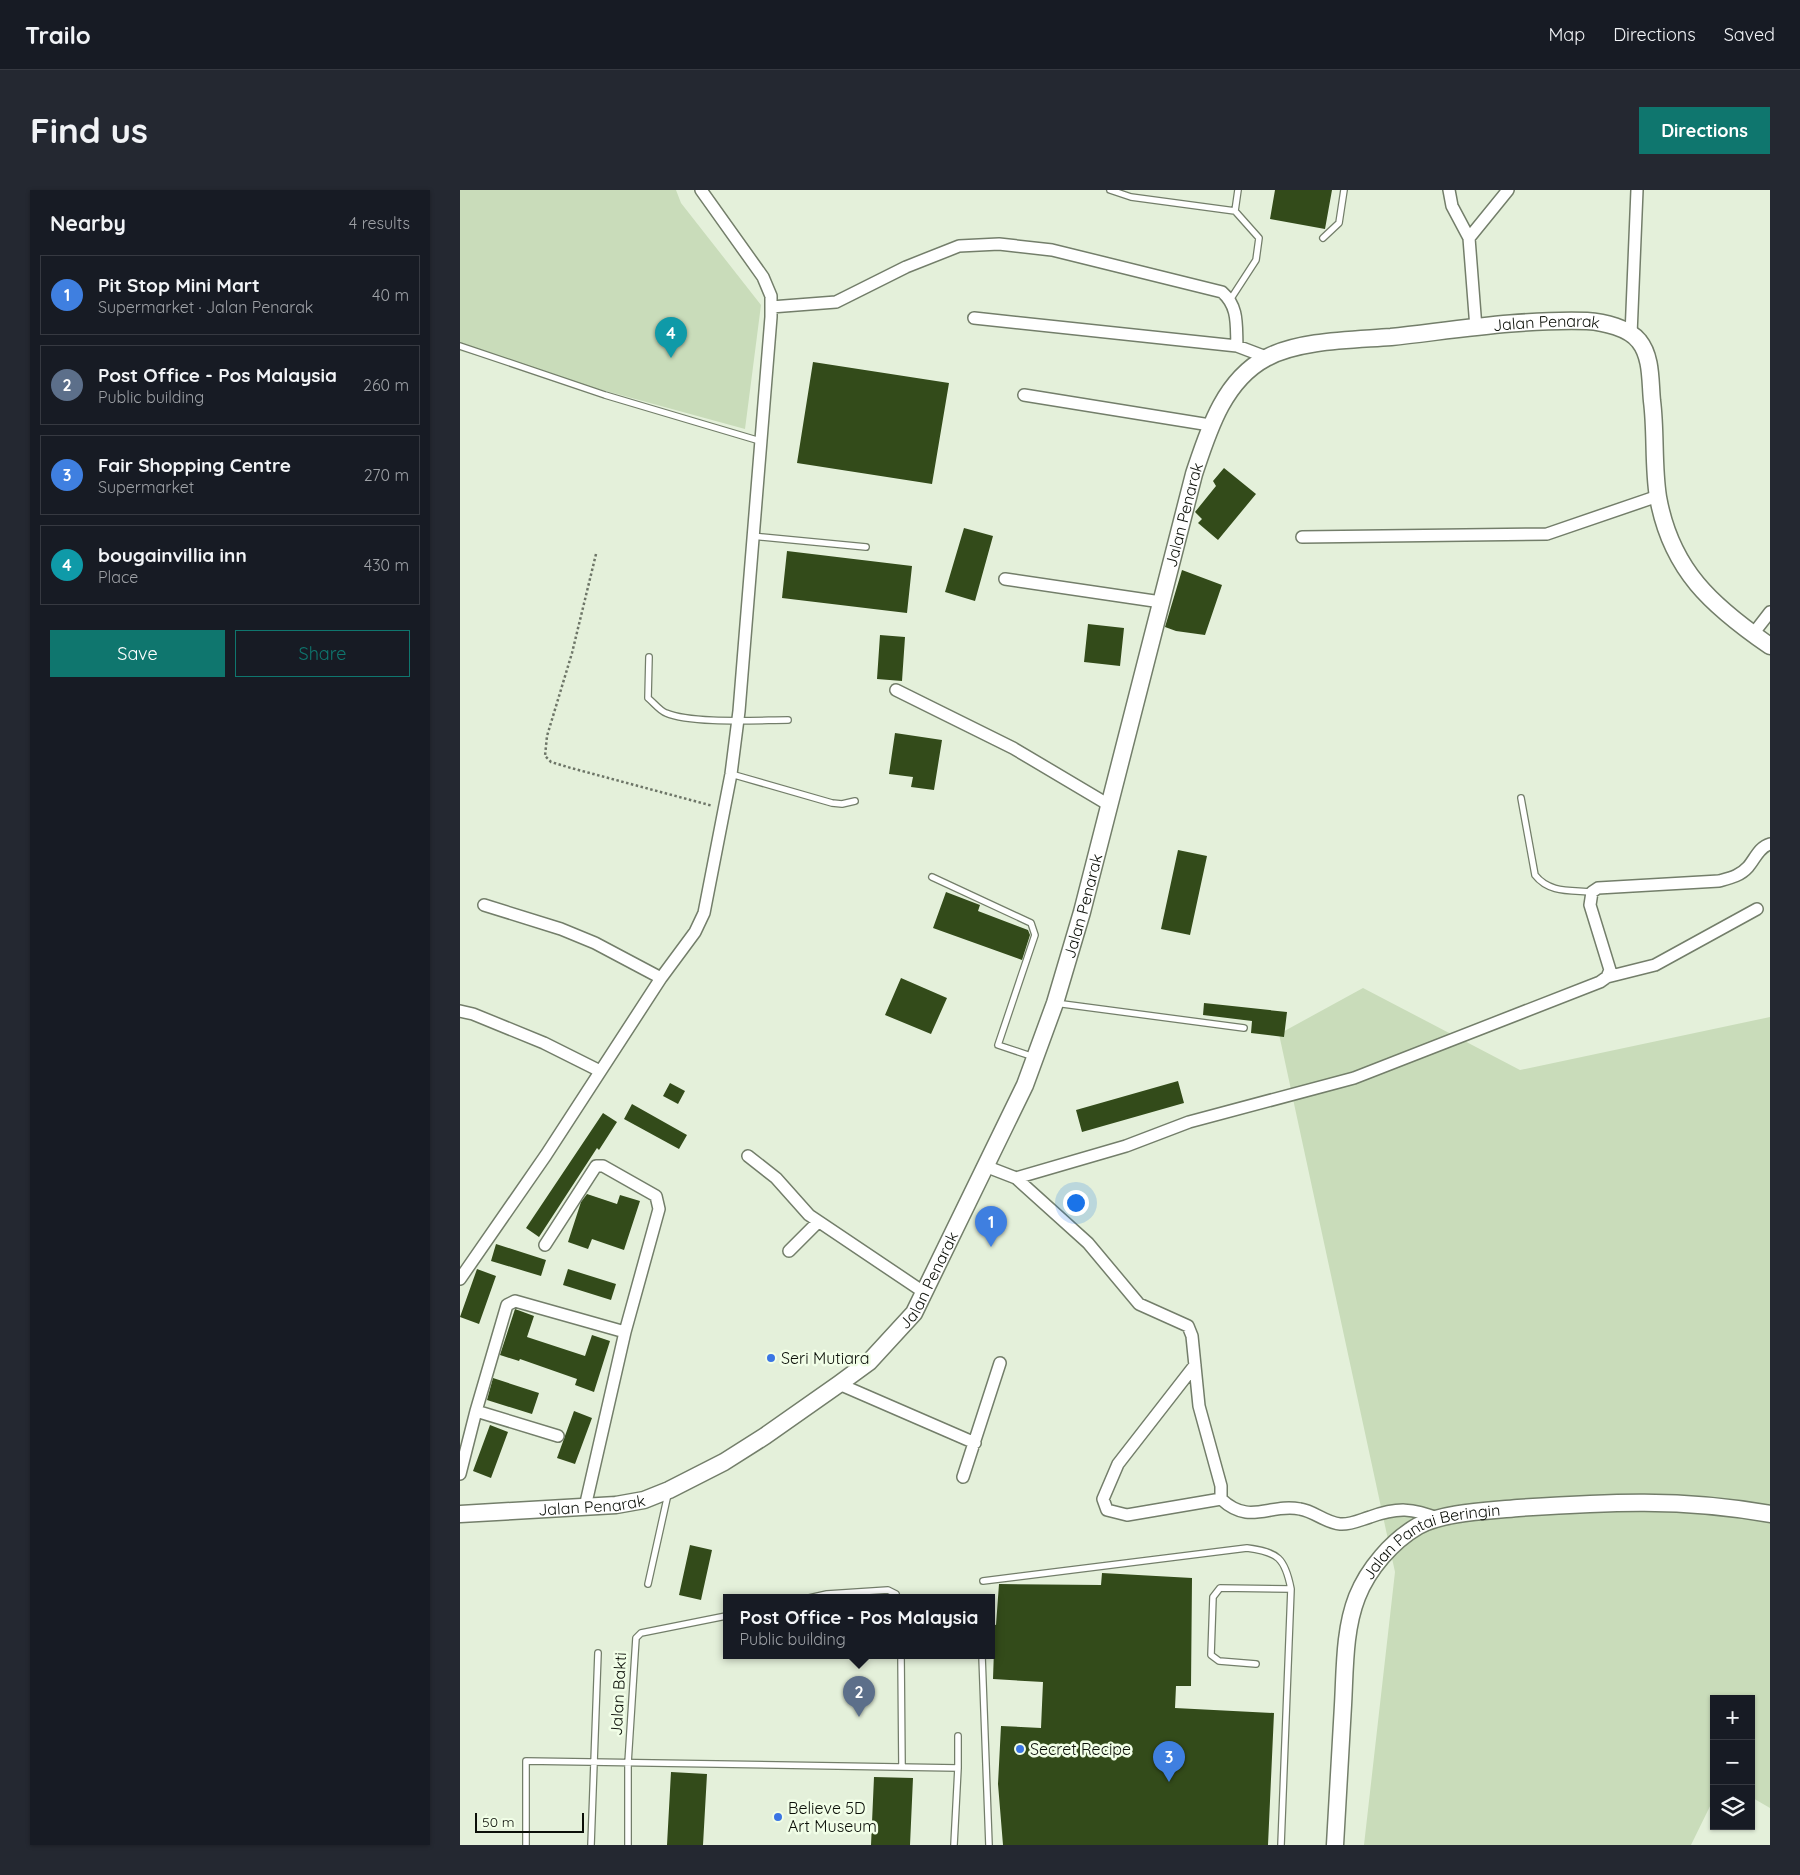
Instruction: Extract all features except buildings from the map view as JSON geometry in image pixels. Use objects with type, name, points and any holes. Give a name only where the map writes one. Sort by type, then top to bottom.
[{"type":"street","points":[[460,1279],[546,1155],[661,978],[695,932],[704,912],[732,774],[760,441],[770,347],[771,296],[764,277],[700,190]]},
{"type":"street","points":[[1449,190],[1452,206],[1469,238],[1476,328]]},
{"type":"street","points":[[1469,238],[1508,190]]},
{"type":"street","points":[[1637,190],[1631,335],[1639,341],[1647,358],[1653,405],[1658,496],[1667,531],[1679,559],[1707,598],[1770,646]]},
{"type":"street","points":[[771,307],[836,302],[906,267],[959,246],[999,244],[1052,250],[1201,285],[1222,292],[1230,300],[1236,312],[1237,346]]},
{"type":"street","points":[[974,318],[1237,346],[1266,357]]},
{"type":"street","name":"Jalan Penarak","points":[[460,1514],[616,1505],[644,1500],[669,1490],[724,1462],[839,1384],[869,1362],[914,1313],[1025,1085],[1055,1003],[1082,912],[1194,474],[1210,425],[1227,394],[1249,370],[1266,357],[1299,347],[1476,328],[1590,321],[1620,328],[1631,335]]},
{"type":"street","points":[[1024,395],[1210,425]]},
{"type":"street","points":[[1302,537],[1547,534],[1658,496]]},
{"type":"street","points":[[1005,580],[1161,602]]},
{"type":"street","points":[[1753,634],[1770,612]]},
{"type":"street","points":[[896,690],[1012,748],[1109,805]]},
{"type":"street","points":[[1607,977],[1610,970],[1590,905],[1592,892],[1598,888],[1719,881],[1734,878],[1747,868],[1757,854],[1770,844]]},
{"type":"street","points":[[484,905],[560,929],[595,943],[661,978]]},
{"type":"street","points":[[1016,1178],[1126,1146],[1189,1122],[1354,1078],[1600,982],[1607,977],[1655,965],[1758,908]]},
{"type":"street","points":[[460,1011],[473,1014],[544,1043],[600,1071]]},
{"type":"street","points":[[748,1156],[776,1178],[818,1222],[925,1293]]},
{"type":"street","points":[[545,1245],[596,1166],[603,1166],[656,1196],[659,1210],[625,1332],[585,1507]]},
{"type":"street","points":[[985,1166],[1016,1178],[1088,1244],[1139,1304],[1188,1326],[1192,1336],[1199,1406],[1221,1486],[1221,1499],[1231,1509],[1249,1513],[1266,1512],[1289,1507],[1304,1510],[1340,1524],[1405,1508],[1440,1519]]},
{"type":"street","points":[[789,1251],[818,1222]]},
{"type":"street","points":[[460,1474],[476,1411],[507,1305],[510,1302],[515,1301],[625,1332]]},
{"type":"street","points":[[963,1477],[1000,1363]]},
{"type":"street","points":[[1195,1365],[1118,1464],[1103,1499],[1107,1510],[1119,1515],[1221,1499]]},
{"type":"street","points":[[839,1384],[975,1443]]},
{"type":"street","points":[[476,1411],[558,1436]]},
{"type":"street","name":"Jalan Pantai Beringin","points":[[1335,1845],[1346,1654],[1357,1597],[1367,1576],[1400,1538],[1419,1526],[1440,1519],[1492,1510],[1597,1502],[1678,1502],[1724,1506],[1770,1514]]},
{"type":"lane","points":[[1110,190],[1131,197],[1235,211],[1259,238],[1256,260],[1230,300]]},
{"type":"lane","points":[[1235,211],[1238,190]]},
{"type":"lane","points":[[1324,238],[1339,223],[1344,190]]},
{"type":"lane","points":[[460,346],[605,395],[760,441]]},
{"type":"lane","points":[[752,536],[866,547]]},
{"type":"lane","points":[[649,658],[648,698],[666,713],[689,718],[737,721],[788,720]]},
{"type":"lane","points":[[732,774],[832,803],[842,804],[855,801]]},
{"type":"lane","points":[[1521,798],[1535,875],[1542,884],[1551,887],[1592,892]]},
{"type":"lane","points":[[932,877],[1031,923],[1035,936],[998,1045],[1035,1058]]},
{"type":"lane","points":[[1055,1003],[1244,1028]]},
{"type":"lane","points":[[648,1584],[669,1490]]},
{"type":"lane","points":[[983,1581],[1247,1548],[1269,1551],[1280,1558],[1287,1569],[1290,1589],[1281,1845]]},
{"type":"lane","points":[[1256,1664],[1214,1660],[1211,1655],[1213,1597],[1220,1588],[1290,1589]]},
{"type":"lane","points":[[827,1594],[879,1590],[888,1590],[896,1594]]},
{"type":"lane","name":"Jalan Bakti","points":[[628,1845],[628,1763],[636,1638],[641,1634],[723,1617]]},
{"type":"lane","points":[[591,1845],[596,1762],[598,1653]]},
{"type":"lane","points":[[900,1659],[902,1766]]},
{"type":"lane","points":[[982,1659],[989,1845]]},
{"type":"lane","points":[[954,1845],[958,1736]]},
{"type":"lane","points":[[526,1845],[526,1761],[958,1768]]},
{"type":"path","points":[[596,554],[572,653],[547,736],[545,756],[551,762],[571,768],[724,809]]},
{"type":"green space","points":[[460,190],[676,190],[681,203],[761,305],[745,429],[460,351]]},
{"type":"green space","points":[[1363,988],[1520,1070],[1770,1017],[1770,1808],[1755,1799],[1755,1695],[1710,1695],[1710,1806],[1691,1845],[1364,1845],[1395,1572],[1279,1034]]},
{"type":"place","name":"bougainvillia inn","points":[[671,358]]},
{"type":"place","name":"Pit Stop Mini Mart","points":[[991,1247]]},
{"type":"place","name":"Seri Mutiara","points":[[771,1358]]},
{"type":"place","name":"Post Office - Pos Malaysia","points":[[859,1717]]},
{"type":"place","name":"Secret Recipe","points":[[1020,1749]]},
{"type":"place","name":"Fair Shopping Centre","points":[[1169,1782]]},
{"type":"place","name":"Believe 5D Art Museum","points":[[778,1817]]}]
